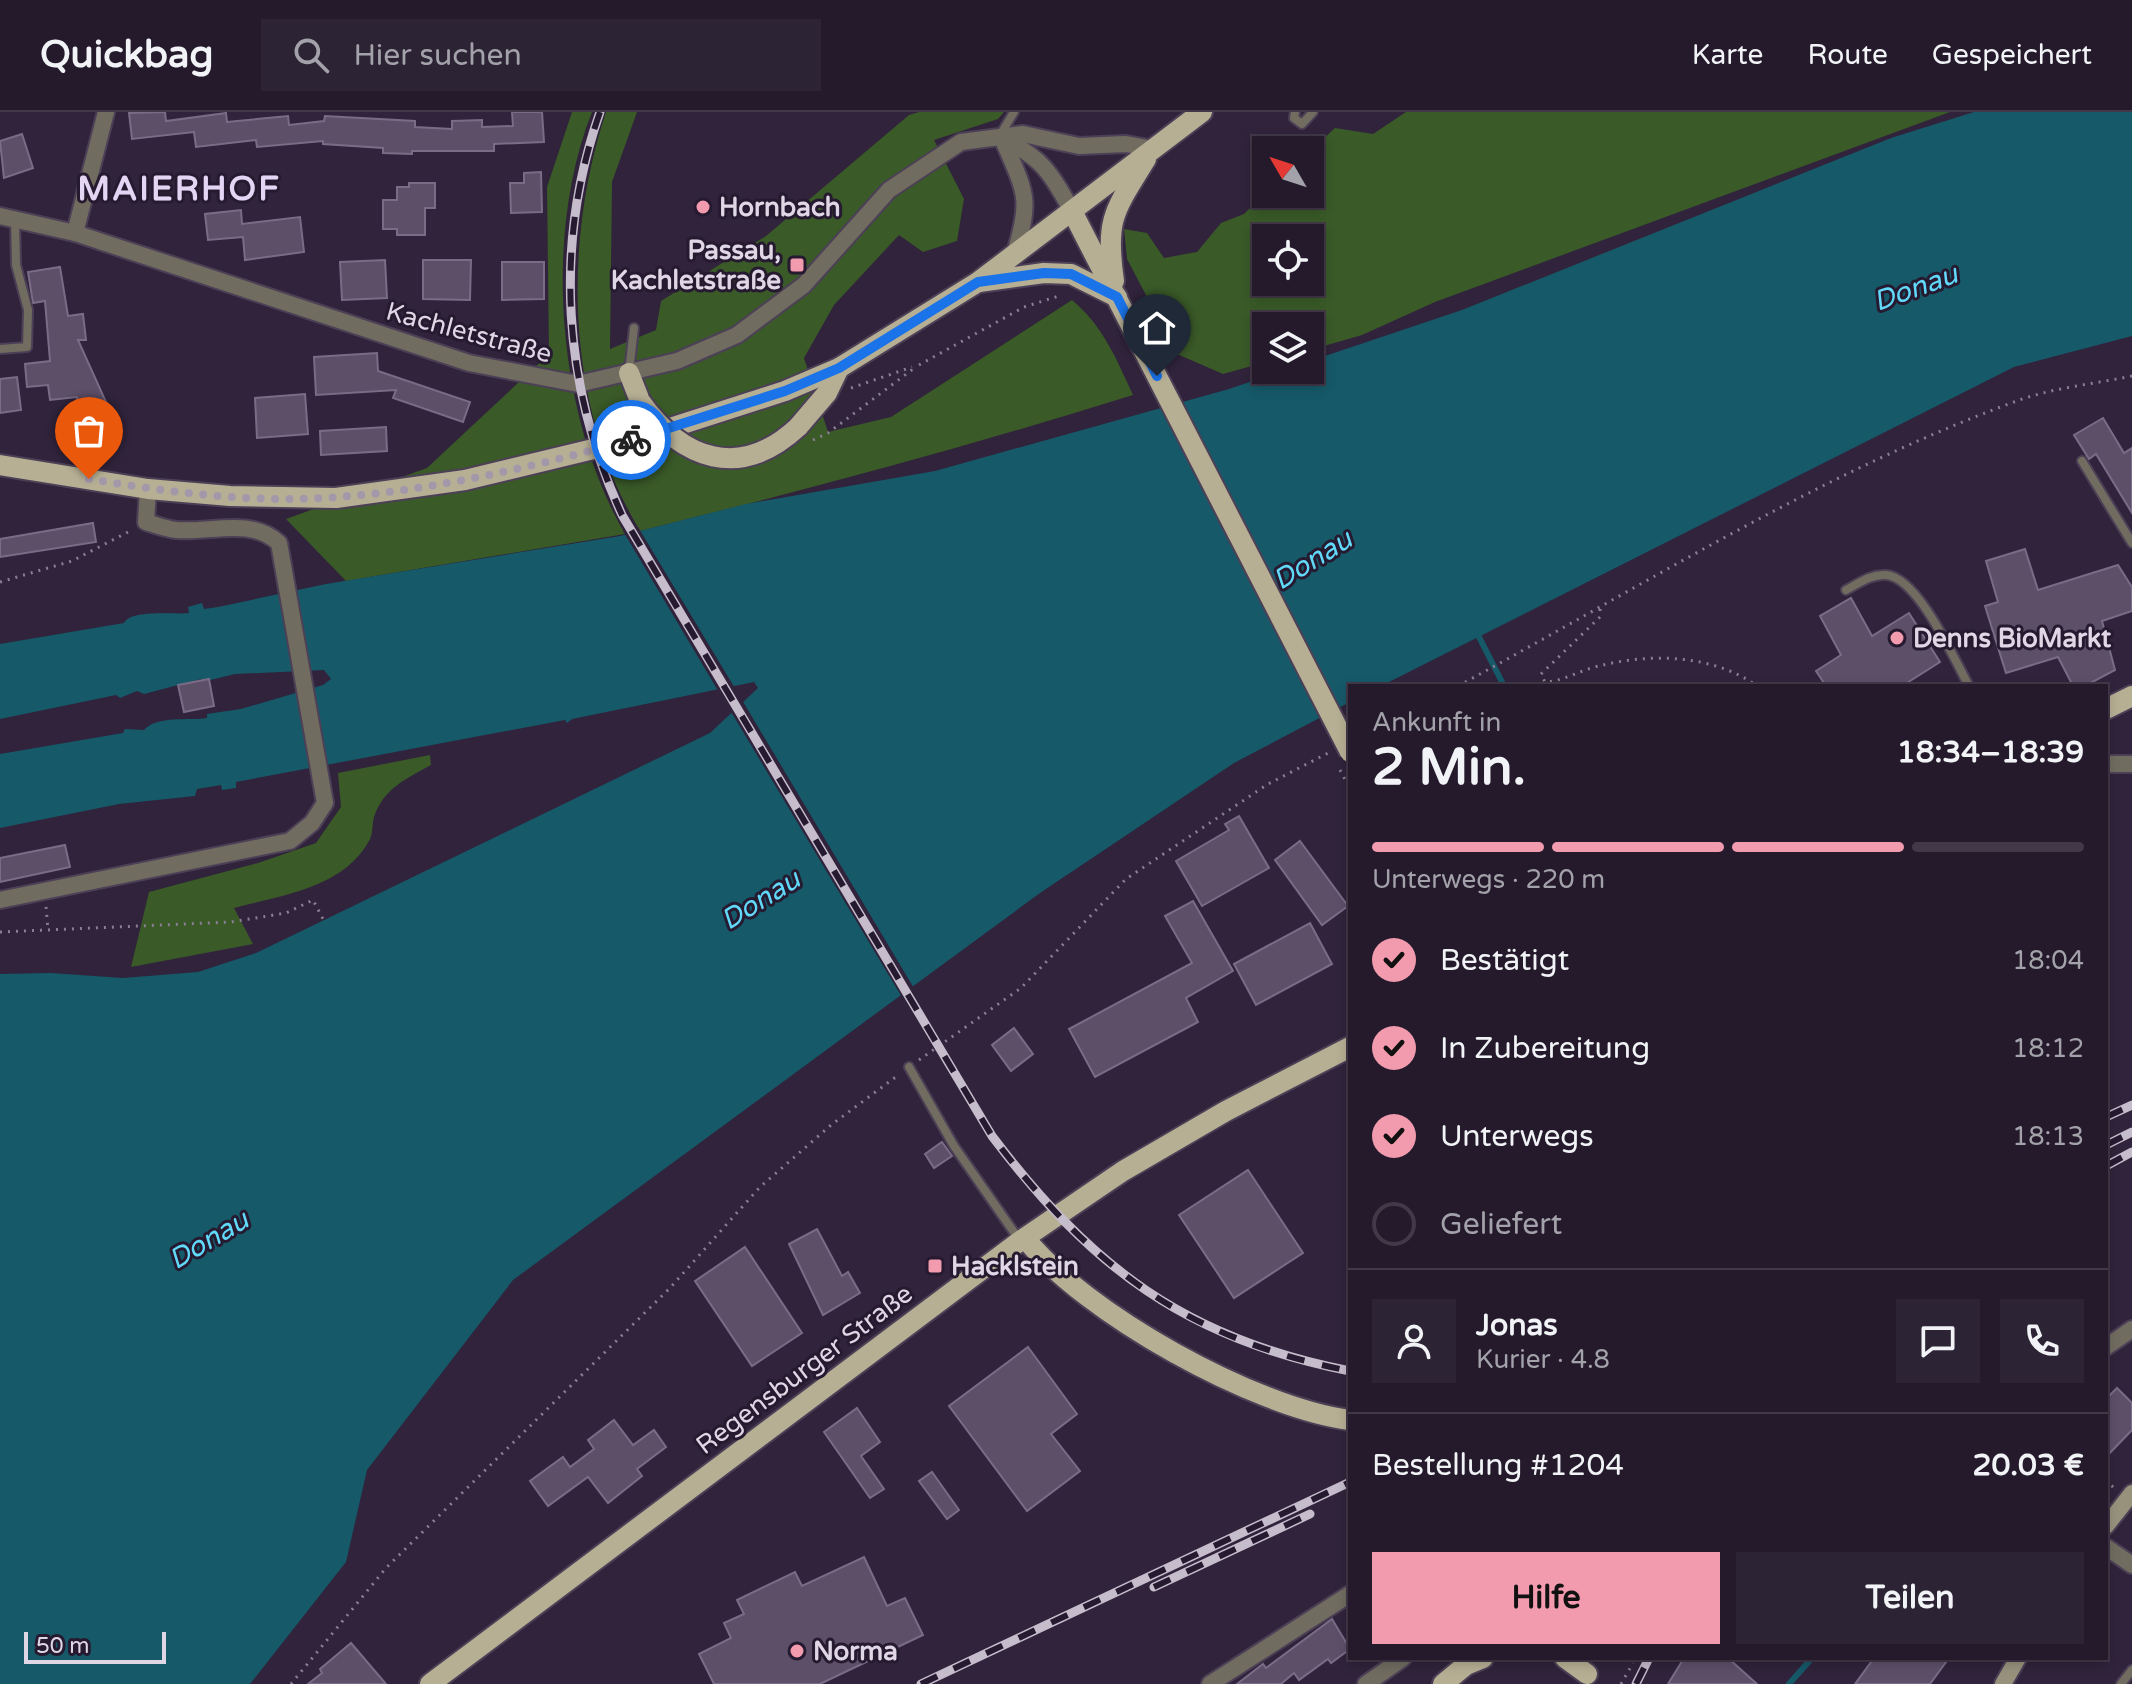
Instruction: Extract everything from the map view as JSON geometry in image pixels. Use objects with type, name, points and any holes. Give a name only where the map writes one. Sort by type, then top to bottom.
[{"type":"main road","points":[[0,465],[148,489],[230,496],[336,498],[465,480],[639,438],[785,391],[839,368],[978,282],[1202,112]]},
{"type":"main road","points":[[1117,297],[1108,240],[1117,206],[1153,149]]},
{"type":"main road","points":[[1072,211],[1341,755]]},
{"type":"main road","points":[[978,282],[1044,273],[1071,274],[1117,297]]},
{"type":"main road","points":[[629,373],[640,401],[656,424],[688,449],[706,457],[726,459],[752,455],[783,441],[827,393],[839,368]]},
{"type":"main road","points":[[2108,708],[2132,696]]},
{"type":"main road","name":"Regensburger Straße","points":[[430,1684],[1023,1240],[1123,1171],[1226,1111],[1348,1048]]},
{"type":"main road","points":[[1023,1240],[1066,1280],[1119,1319],[1262,1395],[1305,1410],[1348,1420]]},
{"type":"main road","points":[[1443,1684],[1466,1665],[1478,1660]]},
{"type":"main road","points":[[1568,1660],[1587,1672]]},
{"type":"street","points":[[75,233],[106,112]]},
{"type":"street","name":"Kachletstraße","points":[[8,217],[75,233],[469,363],[578,384],[677,361],[737,335],[804,285],[889,190],[961,142],[1023,134],[1079,146],[1126,144],[1153,149]]},
{"type":"street","points":[[1001,139],[1036,156],[1054,178],[1072,211]]},
{"type":"street","points":[[1001,139],[1027,195],[1026,218],[1014,256]]},
{"type":"street","points":[[0,900],[290,841],[312,823],[325,803],[279,543],[268,533],[255,529],[176,530],[146,522],[148,489]]},
{"type":"street","points":[[2108,764],[2132,764]]},
{"type":"street","points":[[2108,1346],[2132,1329]]},
{"type":"street","points":[[2108,1523],[2132,1493]]},
{"type":"street","points":[[2108,1548],[2132,1565]]},
{"type":"street","points":[[1210,1684],[1348,1595]]},
{"type":"street","points":[[1366,1684],[1400,1660]]},
{"type":"street","points":[[2003,1684],[2017,1660]]},
{"type":"lane","points":[[1001,139],[1014,112]]},
{"type":"lane","points":[[1295,112],[1294,118],[1302,124],[1313,112]]},
{"type":"lane","points":[[0,349],[27,347],[28,310],[8,217]]},
{"type":"lane","points":[[629,373],[634,328]]},
{"type":"lane","points":[[2082,461],[2132,543]]},
{"type":"lane","points":[[1846,590],[1872,576],[1888,575],[1912,587],[1968,684]]},
{"type":"lane","points":[[909,1067],[954,1146],[1023,1240]]},
{"type":"lane","points":[[2121,1684],[2132,1670]]},
{"type":"path","points":[[827,393],[917,366],[1024,307],[1064,295]]},
{"type":"path","points":[[1462,684],[1745,526],[1876,460],[2017,400],[2132,376]]},
{"type":"path","points":[[0,582],[72,561],[146,522]]},
{"type":"path","points":[[1600,609],[1600,617],[1541,674],[1545,682],[1557,682],[1597,666],[1647,657],[1698,661],[1752,684]]},
{"type":"path","points":[[291,1684],[386,1568],[670,1288],[759,1188],[831,1125],[1021,988],[1126,879],[1268,784],[1341,755],[1348,781]]},
{"type":"path","points":[[0,932],[231,922],[286,913],[313,900],[323,919]]},
{"type":"path","points":[[1621,1684],[1633,1660]]},
{"type":"green space","points":[[572,112],[592,112],[576,162],[567,215],[563,270],[565,327],[572,383],[602,488],[625,534],[346,581],[286,519],[427,468],[549,354],[547,187]]},
{"type":"green space","points":[[606,112],[637,112],[612,182],[610,349],[656,330],[661,301],[766,236],[909,115],[919,112],[1004,112],[998,119],[934,140],[964,199],[957,241],[923,252],[899,235],[834,305],[804,358],[828,432],[891,417],[1072,300],[1100,332],[1133,395],[888,467],[640,531],[615,483],[597,432],[585,379],[579,325],[578,271],[582,216]]},
{"type":"green space","points":[[1406,112],[1950,112],[1435,302],[1362,335],[1324,346],[1324,312],[1252,312],[1252,366],[1223,374],[1177,354],[1127,259],[1124,229],[1147,233],[1164,258],[1197,252],[1221,223],[1244,214],[1252,206],[1324,208],[1324,138],[1335,128],[1373,134]]},
{"type":"green space","points":[[430,755],[431,765],[390,791],[378,807],[369,841],[343,870],[309,888],[234,908],[253,944],[131,967],[149,892],[258,863],[316,843],[341,807],[338,773]]},
{"type":"water","name":"Donau","points":[[1974,112],[2132,112],[2132,336],[2014,367],[1385,684],[1348,684],[1348,703],[1234,763],[1040,893],[513,1280],[367,1470],[346,1562],[250,1684],[0,1684],[0,974],[51,973],[123,978],[198,972],[256,953],[710,733],[758,688],[754,682],[572,719],[567,723],[565,720],[236,782],[236,788],[222,790],[221,785],[197,789],[195,796],[119,804],[0,828],[0,754],[123,733],[125,729],[144,730],[165,720],[207,718],[207,714],[241,709],[323,685],[331,679],[324,670],[235,674],[202,682],[201,679],[144,694],[137,691],[120,698],[116,695],[0,719],[0,644],[124,623],[144,614],[189,613],[188,607],[202,603],[204,609],[218,607],[326,584],[620,536],[746,504],[935,471],[1252,381],[1252,384],[1324,384],[1324,356],[1462,310],[1891,138]]},
{"type":"pier","points":[[638,527],[736,690],[720,694],[623,531]]},
{"type":"pier","points":[[742,700],[915,990],[903,999],[730,710]]},
{"type":"building","points":[[165,112],[166,121],[226,113],[227,122],[288,116],[289,125],[324,121],[325,116],[415,121],[415,127],[452,129],[452,121],[482,120],[482,127],[513,126],[512,112],[542,112],[544,142],[494,144],[494,151],[412,151],[412,154],[383,153],[383,148],[323,144],[323,141],[257,147],[256,140],[196,147],[194,132],[132,139],[129,113]]},
{"type":"building","points":[[22,134],[33,168],[4,178],[0,141]]},
{"type":"building","points":[[541,172],[542,212],[511,213],[510,183],[524,183],[524,173]]},
{"type":"building","points":[[409,183],[435,183],[435,208],[425,208],[425,235],[397,235],[397,229],[383,229],[383,200],[397,200],[397,187],[409,187]]},
{"type":"building","points":[[241,210],[242,224],[300,217],[304,252],[245,260],[243,237],[208,240],[205,214]]},
{"type":"building","points":[[385,260],[387,298],[342,300],[340,262]]},
{"type":"building","points":[[423,260],[471,260],[470,300],[423,299]]},
{"type":"building","points":[[502,262],[544,262],[544,299],[502,300]]},
{"type":"building","points":[[60,267],[68,316],[83,314],[86,340],[78,340],[106,402],[78,404],[77,397],[50,400],[48,385],[27,387],[25,364],[50,361],[45,301],[33,303],[28,272]]},
{"type":"building","points":[[377,353],[378,371],[470,402],[463,422],[393,398],[396,390],[316,395],[314,357]]},
{"type":"building","points":[[17,377],[21,410],[0,413],[0,379]]},
{"type":"building","points":[[305,394],[308,434],[257,438],[255,398]]},
{"type":"building","points":[[2103,418],[2124,453],[2132,448],[2132,513],[2096,454],[2089,459],[2074,435]]},
{"type":"building","points":[[386,427],[387,451],[321,455],[320,431]]},
{"type":"building","points":[[93,523],[96,542],[0,557],[0,539]]},
{"type":"building","points":[[2025,549],[2038,590],[2118,565],[2132,587],[2132,611],[2102,621],[2115,670],[2089,684],[2072,684],[2058,657],[2006,673],[1985,606],[1998,602],[1986,561]]},
{"type":"building","name":"Denns BioMarkt","points":[[1851,598],[1872,636],[1909,613],[1940,662],[1905,684],[1825,684],[1816,671],[1841,655],[1820,616]]},
{"type":"building","points":[[209,679],[214,706],[184,712],[178,685]]},
{"type":"building","points":[[1239,816],[1269,868],[1202,906],[1176,861],[1229,830],[1225,824]]},
{"type":"building","points":[[1300,841],[1348,906],[1322,925],[1275,860]]},
{"type":"building","points":[[65,845],[70,867],[0,882],[0,858]]},
{"type":"building","points":[[1193,901],[1233,971],[1186,998],[1198,1022],[1095,1077],[1069,1029],[1192,963],[1165,916]]},
{"type":"building","points":[[1310,923],[1332,964],[1256,1005],[1234,964]]},
{"type":"building","points":[[1014,1028],[1033,1054],[1011,1071],[992,1045]]},
{"type":"building","points":[[942,1142],[952,1156],[934,1168],[925,1154]]},
{"type":"building","points":[[1248,1170],[1303,1253],[1234,1298],[1179,1215]]},
{"type":"building","points":[[817,1229],[842,1276],[848,1272],[860,1293],[823,1315],[789,1244]]},
{"type":"building","points":[[745,1247],[802,1333],[752,1366],[695,1281]]},
{"type":"building","points":[[1028,1347],[1077,1414],[1051,1434],[1080,1471],[1027,1511],[949,1406]]},
{"type":"building","points":[[2117,1388],[2132,1403],[2132,1430],[2108,1455],[2108,1397]]},
{"type":"building","points":[[857,1408],[880,1442],[861,1456],[884,1489],[870,1498],[824,1432]]},
{"type":"building","points":[[614,1420],[633,1445],[654,1430],[666,1447],[637,1469],[642,1476],[608,1503],[588,1477],[548,1506],[530,1481],[563,1457],[570,1467],[594,1449],[588,1440]]},
{"type":"building","points":[[932,1472],[959,1510],[947,1519],[919,1481]]},
{"type":"building","points":[[864,1557],[887,1606],[905,1598],[923,1635],[820,1684],[714,1684],[699,1654],[731,1638],[724,1623],[744,1614],[737,1600],[795,1572],[802,1586]]},
{"type":"building","points":[[1332,1619],[1348,1646],[1348,1650],[1331,1663],[1328,1659],[1299,1680],[1294,1673],[1281,1684],[1237,1684],[1263,1664],[1266,1668]]},
{"type":"building","points":[[351,1643],[386,1684],[308,1684],[322,1673],[320,1669]]},
{"type":"building","points":[[1683,1660],[1730,1660],[1757,1684],[1668,1684]]},
{"type":"building","points":[[1873,1660],[1948,1660],[1930,1684],[1855,1684]]},
{"type":"waterway","points":[[1475,629],[1503,684]]},
{"type":"waterway","points":[[1789,1684],[1810,1660]]},
{"type":"railway","points":[[600,112],[585,162],[575,213],[571,315],[587,416],[602,466],[622,515],[992,1136],[1029,1182],[1067,1223],[1147,1291],[1191,1317],[1239,1339],[1292,1357],[1348,1371]]},
{"type":"railway","points":[[2108,1116],[2132,1105]]},
{"type":"railway","points":[[2108,1144],[2132,1132]]},
{"type":"railway","points":[[2108,1165],[2132,1152]]},
{"type":"railway","points":[[921,1684],[1348,1483]]},
{"type":"railway","points":[[1154,1587],[1310,1514]]},
{"type":"railway","points":[[1636,1684],[1648,1660]]},
{"type":"way so far","points":[[89,479],[148,489],[230,496],[336,498],[465,480],[631,440]]},
{"type":"place","name":"Hornbach","points":[[703,207]]},
{"type":"place","name":"Passau, Kachletstraße","points":[[797,265]]},
{"type":"place","name":"Denns BioMarkt","points":[[1897,638]]},
{"type":"place","name":"Hacklstein","points":[[935,1266]]},
{"type":"place","name":"Norma","points":[[797,1651]]},
{"type":"district","name":"MAIERHOF","points":[[179,188]]},
{"type":"route","points":[[631,440],[785,391],[839,368],[978,282],[1044,273],[1071,274],[1117,297],[1157,376]]}]
